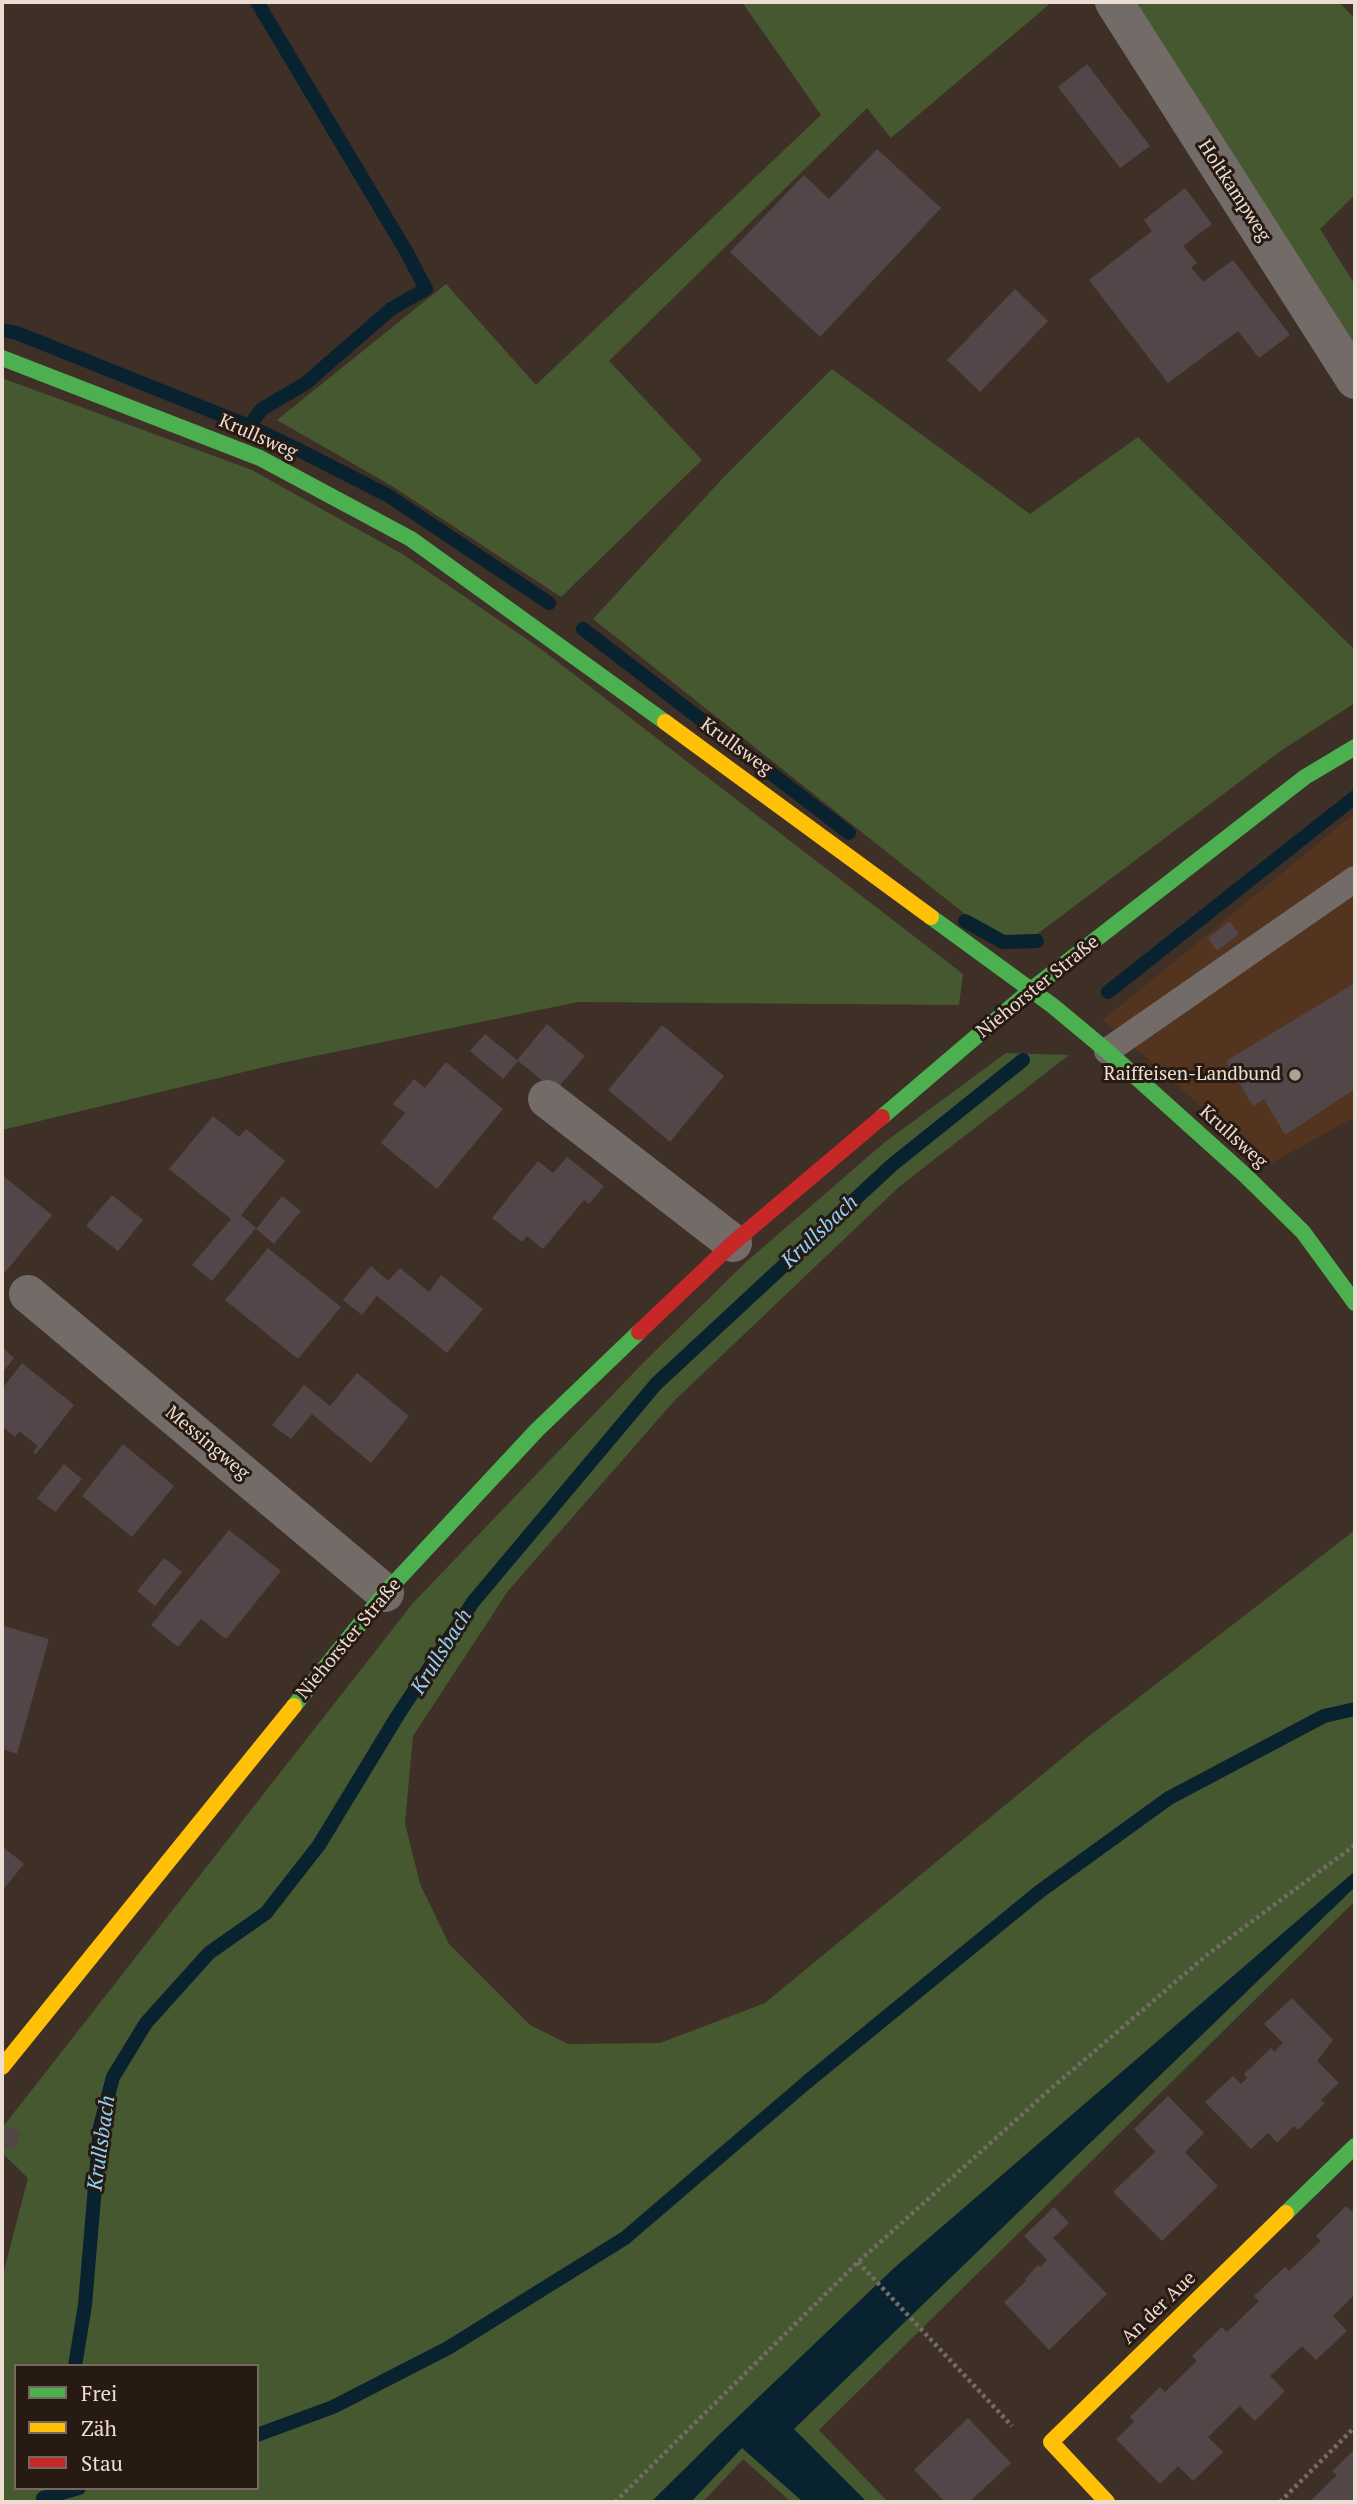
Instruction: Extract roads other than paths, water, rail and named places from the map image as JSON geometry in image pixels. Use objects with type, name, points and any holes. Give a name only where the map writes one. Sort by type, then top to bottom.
[{"type":"street","name":"Holtkampweg","points":[[1114,2],[1355,380]]},
{"type":"street","name":"Krullsweg","points":[[2,358],[260,458],[411,539],[1032,989],[1107,1051],[1236,1167],[1303,1232],[1355,1303]]},
{"type":"street","name":"Niehorster Straße","points":[[3,2064],[385,1593],[537,1430],[733,1243],[1032,989],[1305,777],[1355,747]]},
{"type":"street","points":[[547,1099],[733,1243]]},
{"type":"street","name":"Messingweg","points":[[28,1294],[385,1593]]},
{"type":"street","name":"An der Aue","points":[[1107,2502],[1051,2442],[1355,2147]]},
{"type":"lane","points":[[1107,1051],[1355,879]]},
{"type":"water","points":[[1355,1871],[1355,1887],[794,2429],[867,2502],[803,2502],[742,2448],[691,2502],[651,2502],[894,2268]]},
{"type":"waterway","points":[[249,426],[262,409],[306,383],[391,309],[426,289],[257,2]]},
{"type":"waterway","points":[[2,330],[17,333],[249,426],[295,448],[389,496],[549,603]]},
{"type":"waterway","points":[[583,629],[849,833]]},
{"type":"waterway","points":[[1108,992],[1355,797]]},
{"type":"waterway","points":[[965,921],[1003,942],[1037,941]]},
{"type":"waterway","name":"Krullsbach","points":[[75,2364],[85,2305],[100,2127],[113,2077],[146,2023],[209,1953],[266,1913],[319,1845],[398,1715],[473,1602],[656,1384],[892,1165],[1023,1060]]},
{"type":"waterway","points":[[259,2434],[333,2407],[448,2348],[625,2238],[807,2082],[1039,1892],[1169,1798],[1324,1716],[1355,1709]]},
{"type":"waterway","points":[[43,2498],[72,2490]]},
{"type":"place","name":"Raiffeisen-Landbund","points":[[1295,1075]]}]
